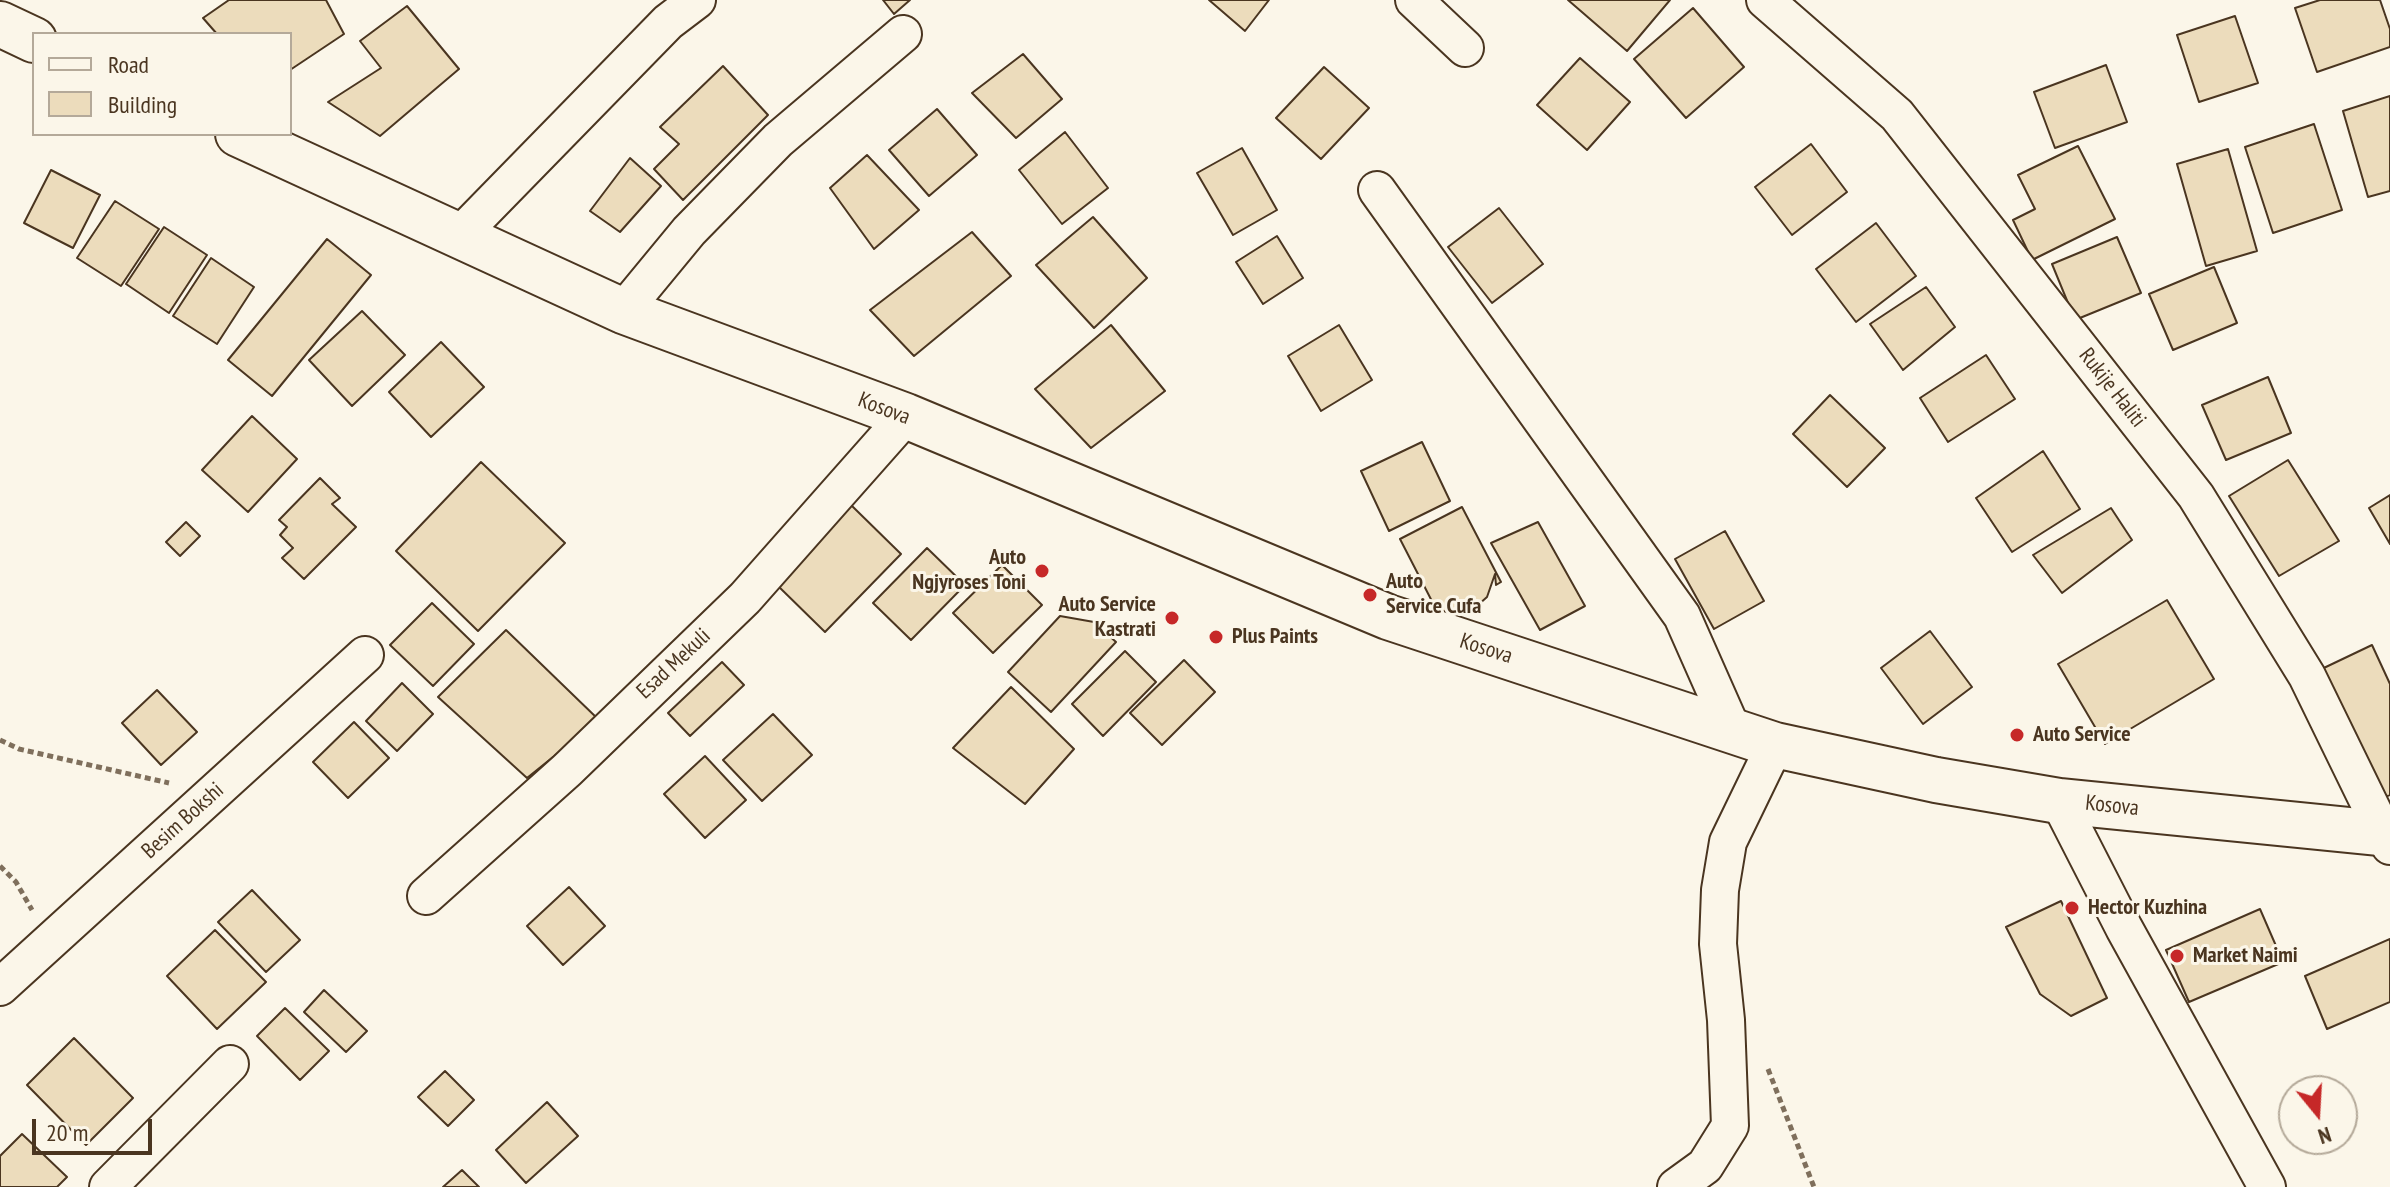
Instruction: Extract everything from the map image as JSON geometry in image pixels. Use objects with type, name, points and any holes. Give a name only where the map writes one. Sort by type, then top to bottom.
[{"type":"street","points":[[459,236],[668,22],[697,0]]},
{"type":"street","points":[[1414,0],[1465,48]]},
{"type":"street","name":"Rukije Haliti","points":[[1765,0],[1897,115],[2196,496],[2307,676],[2387,838]]},
{"type":"street","points":[[0,24],[32,39]]},
{"type":"street","points":[[623,311],[689,231],[778,140],[903,34]]},
{"type":"street","name":"Kosova","points":[[242,136],[623,311],[906,416],[1388,617],[1775,745],[1936,780],[2059,801],[2387,838]]},
{"type":"street","points":[[1377,190],[1682,616],[1732,729]]},
{"type":"street","name":"Esad Mekuli","points":[[426,896],[567,770],[745,598],[906,416]]},
{"type":"street","name":"Besim Bokshi","points":[[0,987],[365,655]]},
{"type":"street","points":[[1676,1187],[1705,1166],[1730,1126],[1726,1020],[1718,944],[1720,890],[1728,842],[1775,745]]},
{"type":"street","points":[[2059,801],[2124,928],[2267,1187]]},
{"type":"street","points":[[108,1187],[230,1064]]},
{"type":"path","points":[[0,740],[19,749],[215,794]]},
{"type":"path","points":[[0,866],[16,882],[50,940]]},
{"type":"building","points":[[229,0],[326,0],[344,34],[292,69],[292,32],[215,32],[203,18]]},
{"type":"building","points":[[883,0],[910,0],[894,14]]},
{"type":"building","points":[[1209,0],[1269,0],[1245,31]]},
{"type":"building","points":[[1568,0],[1670,0],[1627,51]]},
{"type":"building","points":[[2320,0],[2380,0],[2390,29],[2390,47],[2317,72],[2295,8]]},
{"type":"building","points":[[407,6],[459,69],[380,136],[328,102],[381,68],[360,41]]},
{"type":"building","points":[[1693,8],[1744,67],[1686,118],[1634,59]]},
{"type":"building","points":[[2235,16],[2258,83],[2199,102],[2177,35]]},
{"type":"building","points":[[1023,54],[1062,99],[1016,138],[972,93]]},
{"type":"building","points":[[1580,58],[1630,102],[1587,150],[1537,105]]},
{"type":"building","points":[[2106,65],[2127,122],[2055,148],[2034,92]]},
{"type":"building","points":[[723,66],[768,115],[683,200],[654,169],[679,144],[660,127]]},
{"type":"building","points":[[1324,67],[1369,108],[1321,159],[1276,118]]},
{"type":"building","points":[[2390,96],[2390,191],[2368,197],[2343,111]]},
{"type":"building","points":[[937,109],[977,155],[929,196],[889,150]]},
{"type":"building","points":[[2314,124],[2342,210],[2273,233],[2245,147]]},
{"type":"building","points":[[1065,132],[1108,188],[1062,224],[1019,170]]},
{"type":"building","points":[[1811,144],[1847,192],[1792,235],[1755,187]]},
{"type":"building","points":[[2078,146],[2115,219],[2032,260],[2013,220],[2035,209],[2018,175]]},
{"type":"building","points":[[1242,148],[1277,210],[1233,235],[1197,173]]},
{"type":"building","points":[[2228,149],[2257,251],[2206,266],[2177,164]]},
{"type":"building","points":[[867,155],[919,210],[874,249],[830,188]]},
{"type":"building","points":[[630,158],[661,186],[620,232],[590,211]]},
{"type":"building","points":[[51,170],[100,195],[73,248],[24,223]]},
{"type":"building","points":[[115,201],[159,229],[121,286],[77,258]]},
{"type":"building","points":[[1499,208],[1543,264],[1492,303],[1448,247]]},
{"type":"building","points":[[1093,217],[1147,278],[1094,328],[1036,265]]},
{"type":"building","points":[[1876,223],[1916,276],[1856,322],[1816,269]]},
{"type":"building","points":[[164,227],[207,255],[169,313],[126,284]]},
{"type":"building","points":[[972,232],[1011,276],[914,356],[870,310]]},
{"type":"building","points":[[1277,236],[1303,278],[1263,304],[1236,262]]},
{"type":"building","points":[[2117,237],[2141,293],[2075,320],[2052,264]]},
{"type":"building","points":[[327,239],[371,275],[272,396],[228,360]]},
{"type":"building","points":[[211,258],[254,287],[217,344],[173,316]]},
{"type":"building","points":[[2214,267],[2237,323],[2173,350],[2149,294]]},
{"type":"building","points":[[1926,287],[1955,327],[1903,370],[1870,324]]},
{"type":"building","points":[[362,311],[405,355],[352,406],[309,360]]},
{"type":"building","points":[[1111,325],[1165,391],[1091,448],[1035,389]]},
{"type":"building","points":[[1339,325],[1372,380],[1321,411],[1288,356]]},
{"type":"building","points":[[441,342],[484,387],[431,437],[389,392]]},
{"type":"building","points":[[1986,355],[2015,399],[1948,442],[1920,398]]},
{"type":"building","points":[[2268,377],[2291,433],[2226,460],[2202,405]]},
{"type":"building","points":[[1830,395],[1885,448],[1847,487],[1793,434]]},
{"type":"building","points":[[252,416],[297,459],[248,512],[202,470]]},
{"type":"building","points":[[1422,442],[1450,501],[1389,531],[1361,471]]},
{"type":"building","points":[[2043,451],[2080,509],[2012,552],[1976,498]]},
{"type":"building","points":[[2288,460],[2339,541],[2279,576],[2229,496]]},
{"type":"building","points":[[481,462],[565,543],[478,631],[396,551]]},
{"type":"building","points":[[320,478],[340,498],[332,504],[356,527],[304,579],[282,558],[293,548],[280,535],[287,527],[279,520]]},
{"type":"building","points":[[2390,495],[2390,544],[2369,508]]},
{"type":"building","points":[[851,505],[901,554],[825,632],[775,583]]},
{"type":"building","points":[[1462,507],[1501,582],[1496,585],[1495,574],[1487,597],[1468,614],[1437,611],[1400,539]]},
{"type":"building","points":[[2111,508],[2132,540],[2062,593],[2033,555]]},
{"type":"building","points":[[186,522],[200,536],[180,556],[166,542]]},
{"type":"building","points":[[1538,522],[1585,606],[1540,630],[1491,543]]},
{"type":"building","points":[[1725,531],[1764,601],[1714,629],[1675,559]]},
{"type":"building","points":[[927,548],[965,585],[911,640],[873,603]]},
{"type":"building","points":[[1002,565],[1042,605],[993,653],[953,613]]},
{"type":"building","points":[[2167,600],[2214,679],[2105,744],[2058,664]]},
{"type":"building","points":[[432,603],[474,644],[433,686],[390,645]]},
{"type":"building","points":[[1060,616],[1094,622],[1116,642],[1051,712],[1008,672]]},
{"type":"building","points":[[506,630],[599,720],[527,778],[438,697]]},
{"type":"building","points":[[1930,631],[1972,687],[1923,724],[1881,668]]},
{"type":"building","points":[[2372,645],[2390,684],[2390,795],[2368,805],[2307,676]]},
{"type":"building","points":[[1125,651],[1156,682],[1103,736],[1072,704]]},
{"type":"building","points":[[1184,660],[1215,692],[1162,745],[1130,713]]},
{"type":"building","points":[[722,662],[744,685],[690,736],[668,713]]},
{"type":"building","points":[[402,683],[433,714],[397,751],[366,721]]},
{"type":"building","points":[[1011,687],[1074,749],[1025,804],[953,748]]},
{"type":"building","points":[[157,690],[197,732],[161,765],[122,723]]},
{"type":"building","points":[[773,714],[812,755],[762,801],[723,760]]},
{"type":"building","points":[[354,722],[389,758],[348,798],[313,762]]},
{"type":"building","points":[[705,756],[746,800],[705,838],[664,794]]},
{"type":"building","points":[[569,887],[605,926],[563,965],[527,926]]},
{"type":"building","points":[[252,890],[300,940],[266,972],[218,922]]},
{"type":"building","points":[[2061,901],[2107,998],[2071,1016],[2040,994],[2006,927]]},
{"type":"building","points":[[2260,909],[2283,962],[2189,1002],[2166,950]]},
{"type":"building","points":[[215,930],[266,982],[217,1029],[167,976]]},
{"type":"building","points":[[2390,939],[2390,1002],[2327,1029],[2305,976]]},
{"type":"building","points":[[324,990],[367,1031],[346,1052],[304,1012]]},
{"type":"building","points":[[285,1008],[329,1051],[300,1080],[257,1036]]},
{"type":"building","points":[[74,1038],[133,1098],[86,1145],[27,1085]]},
{"type":"building","points":[[445,1071],[474,1100],[448,1126],[418,1097]]},
{"type":"building","points":[[547,1102],[578,1136],[526,1183],[496,1150]]},
{"type":"building","points":[[22,1134],[67,1177],[57,1187],[0,1187],[0,1156]]},
{"type":"building","points":[[462,1170],[479,1187],[443,1187]]},
{"type":"place","name":"Auto Ngjyroses Toni","points":[[1042,571]]},
{"type":"place","name":"Auto Service Cufa","points":[[1370,595]]},
{"type":"place","name":"Auto Service Kastrati","points":[[1172,618]]},
{"type":"place","name":"Plus Paints","points":[[1216,637]]},
{"type":"place","name":"Auto Service","points":[[2017,735]]},
{"type":"place","name":"Hector Kuzhina","points":[[2072,908]]},
{"type":"place","name":"Market Naimi","points":[[2177,956]]}]
